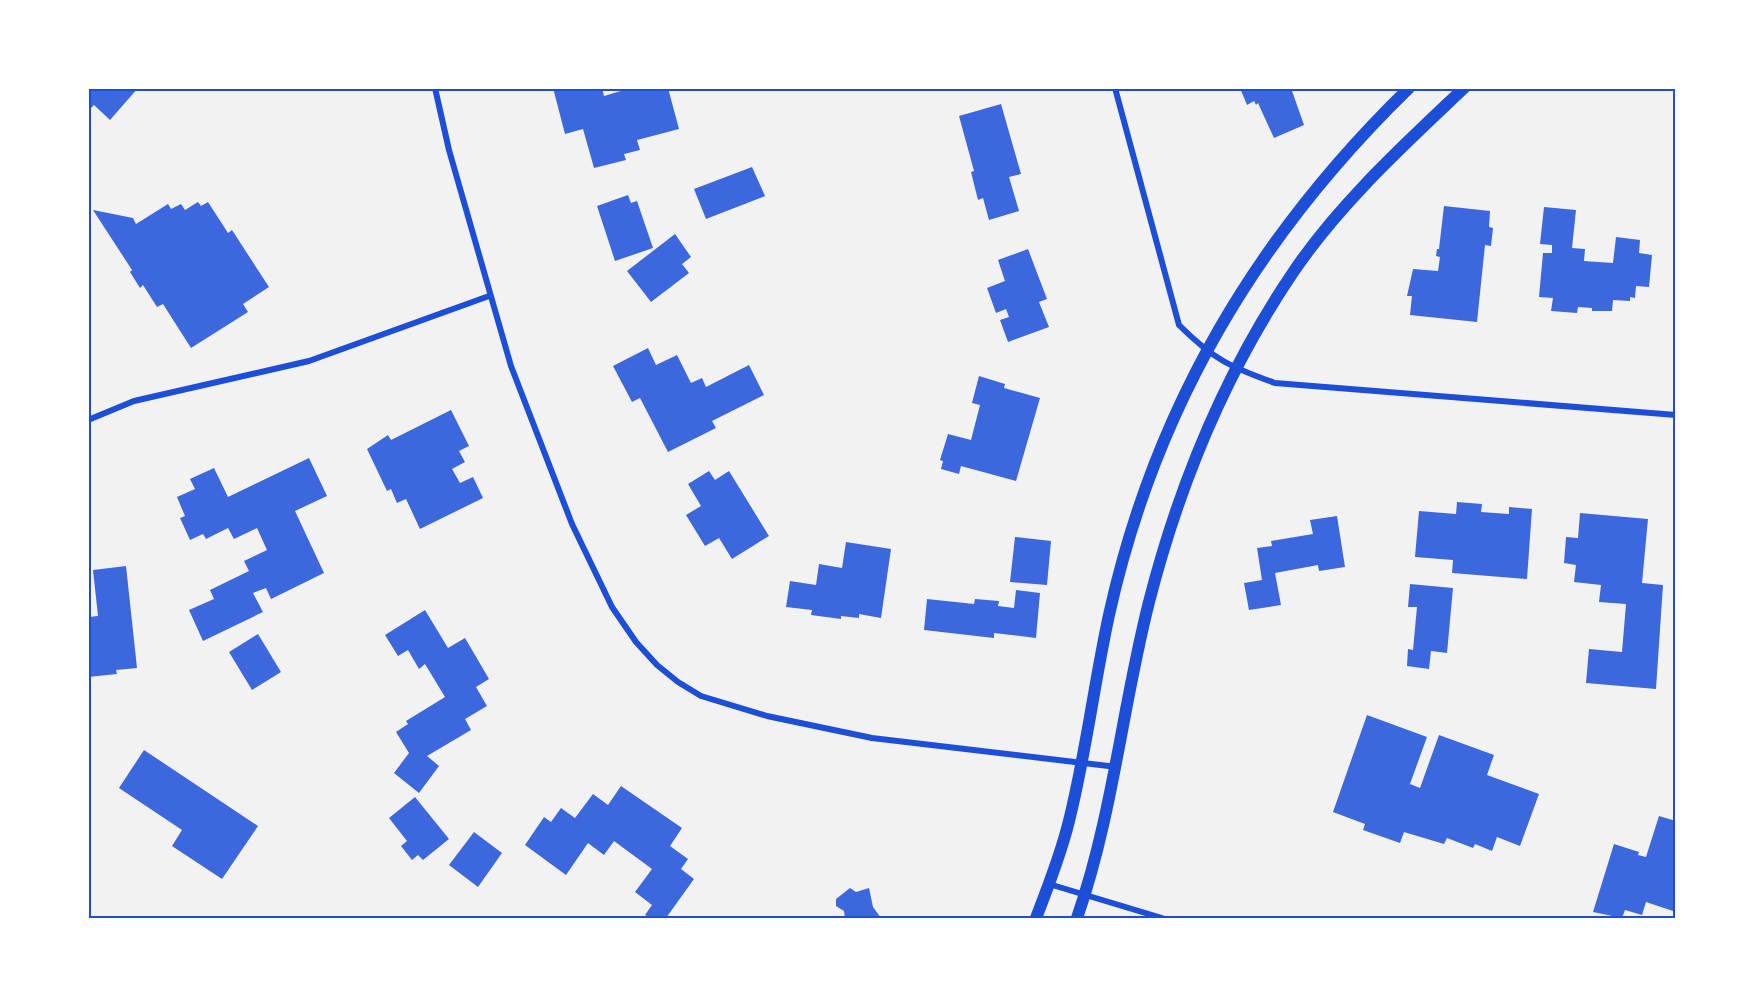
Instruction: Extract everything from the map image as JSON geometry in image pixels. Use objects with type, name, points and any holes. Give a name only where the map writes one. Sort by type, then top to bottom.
[{"type":"main road","points":[[1036,918],[1068,823],[1082,762],[1109,615],[1126,548],[1145,488],[1170,427],[1206,352],[1253,272],[1286,226],[1360,136],[1409,88]]},
{"type":"main road","points":[[1077,918],[1085,895],[1117,768],[1149,603],[1164,548],[1193,463],[1236,369],[1294,271],[1335,219],[1382,167],[1464,88]]},
{"type":"street","points":[[435,88],[489,296],[511,366],[572,524],[612,607],[636,642],[678,682],[701,696],[767,716],[872,738],[1117,768]]},
{"type":"street","points":[[1114,88],[1179,325],[1206,352],[1236,369],[1275,383],[1676,415]]},
{"type":"street","points":[[88,420],[134,401],[309,360],[489,296]]},
{"type":"street","points":[[1049,884],[1161,918]]},
{"type":"building","points":[[88,88],[138,88],[110,120],[94,105],[88,111]]},
{"type":"building","points":[[553,88],[602,88],[604,96],[631,88],[668,88],[679,129],[637,140],[640,150],[624,154],[626,160],[594,168],[583,129],[565,134]]},
{"type":"building","points":[[1240,88],[1291,88],[1304,125],[1274,138],[1258,103],[1256,105],[1254,101],[1247,105]]},
{"type":"building","points":[[1001,104],[1021,174],[1009,177],[1019,211],[989,220],[983,198],[978,200],[971,172],[974,171],[959,116]]},
{"type":"building","points":[[752,167],[765,196],[706,219],[694,189]]},
{"type":"building","points":[[628,195],[631,203],[637,201],[653,248],[615,261],[597,206]]},
{"type":"building","points":[[198,202],[201,206],[208,202],[228,233],[232,230],[269,287],[243,304],[248,312],[191,348],[163,304],[157,307],[143,285],[140,288],[130,272],[132,270],[93,210],[133,218],[136,224],[168,204],[171,209],[181,204],[185,210]]},
{"type":"building","points":[[1444,206],[1490,211],[1489,227],[1493,228],[1491,246],[1485,245],[1477,322],[1410,315],[1412,296],[1407,296],[1413,269],[1438,271],[1440,257],[1436,256],[1437,249],[1439,249]]},
{"type":"building","points":[[1544,207],[1576,210],[1572,248],[1585,249],[1584,261],[1613,263],[1616,237],[1640,240],[1639,253],[1652,255],[1649,287],[1636,286],[1635,298],[1630,297],[1630,301],[1613,300],[1612,311],[1592,311],[1592,308],[1578,307],[1577,313],[1551,311],[1553,298],[1539,297],[1543,253],[1552,253],[1552,245],[1540,244]]},
{"type":"building","points":[[675,234],[691,257],[682,264],[689,273],[651,302],[627,271]]},
{"type":"building","points":[[1028,249],[1047,299],[1039,302],[1049,327],[1008,342],[1000,320],[1009,317],[1006,309],[996,313],[987,288],[1005,281],[998,260]]},
{"type":"building","points":[[648,348],[656,365],[677,355],[691,383],[702,378],[706,387],[749,365],[764,395],[712,421],[716,428],[668,452],[640,398],[632,402],[613,366]]},
{"type":"building","points":[[979,376],[1005,384],[1004,388],[1040,398],[1016,481],[961,466],[959,474],[941,469],[943,461],[940,460],[948,434],[971,440],[980,405],[972,403]]},
{"type":"building","points":[[451,410],[469,446],[459,451],[465,462],[452,469],[460,483],[473,477],[483,498],[420,529],[406,499],[397,503],[391,489],[387,491],[367,449],[388,435],[391,440]]},
{"type":"building","points":[[309,458],[327,496],[295,511],[324,573],[271,599],[266,588],[253,593],[263,612],[203,641],[189,610],[214,599],[210,590],[249,571],[244,561],[267,550],[257,528],[234,539],[228,528],[206,539],[203,534],[190,540],[180,518],[185,516],[177,497],[195,489],[190,479],[214,468],[228,497]]},
{"type":"building","points":[[709,471],[715,480],[729,471],[769,536],[732,559],[719,538],[705,546],[686,515],[701,506],[688,484]]},
{"type":"building","points":[[1457,502],[1482,504],[1481,512],[1509,514],[1509,507],[1532,509],[1527,579],[1452,573],[1453,560],[1415,557],[1419,511],[1456,514]]},
{"type":"building","points":[[1580,513],[1648,519],[1642,583],[1663,585],[1656,689],[1586,683],[1589,649],[1622,652],[1626,604],[1599,602],[1601,585],[1574,582],[1576,565],[1564,563],[1566,537],[1578,538]]},
{"type":"building","points":[[1337,516],[1345,567],[1319,571],[1318,565],[1275,573],[1281,605],[1249,610],[1244,583],[1262,580],[1257,548],[1272,546],[1271,541],[1313,534],[1310,520]]},
{"type":"building","points":[[1015,537],[1051,541],[1047,585],[1010,582]]},
{"type":"building","points":[[846,542],[891,549],[881,618],[859,614],[859,618],[841,616],[841,619],[811,615],[812,610],[786,607],[790,581],[816,585],[819,564],[842,568]]},
{"type":"building","points":[[126,566],[137,668],[116,670],[117,674],[88,677],[88,617],[98,616],[93,570]]},
{"type":"building","points":[[1410,584],[1453,588],[1447,653],[1431,651],[1429,669],[1407,666],[1408,649],[1413,650],[1417,607],[1408,607]]},
{"type":"building","points":[[1016,590],[1040,593],[1036,638],[994,633],[994,638],[924,630],[927,599],[974,604],[975,599],[999,601],[998,606],[1014,608]]},
{"type":"building","points":[[425,610],[448,648],[465,638],[489,679],[476,687],[487,706],[465,719],[471,730],[427,756],[439,766],[419,793],[394,773],[409,753],[396,732],[408,724],[406,721],[445,697],[425,664],[419,669],[408,650],[398,656],[385,635]]},
{"type":"building","points":[[258,634],[281,672],[252,690],[229,652]]},
{"type":"building","points":[[1367,715],[1427,737],[1410,784],[1420,788],[1439,735],[1494,755],[1487,775],[1539,794],[1520,846],[1497,837],[1492,851],[1475,844],[1473,848],[1447,838],[1444,844],[1404,832],[1400,843],[1363,830],[1365,824],[1333,812]]},
{"type":"building","points":[[144,750],[258,826],[222,879],[172,846],[182,830],[119,788]]},
{"type":"building","points":[[621,786],[682,828],[670,846],[688,859],[681,869],[694,879],[666,918],[650,918],[645,915],[652,905],[635,892],[652,869],[614,841],[604,855],[588,843],[566,875],[525,845],[544,817],[551,822],[561,808],[575,818],[593,794],[608,805]]},
{"type":"building","points":[[415,797],[449,839],[423,860],[418,855],[412,860],[401,846],[407,841],[389,818]]},
{"type":"building","points":[[1659,816],[1676,821],[1676,912],[1646,902],[1642,915],[1625,910],[1622,918],[1593,912],[1614,844],[1639,852],[1638,855],[1646,857]]},
{"type":"building","points":[[474,832],[502,853],[478,887],[449,865]]},
{"type":"building","points":[[850,888],[856,892],[869,888],[873,907],[881,918],[845,918],[844,911],[836,906],[836,899]]}]
